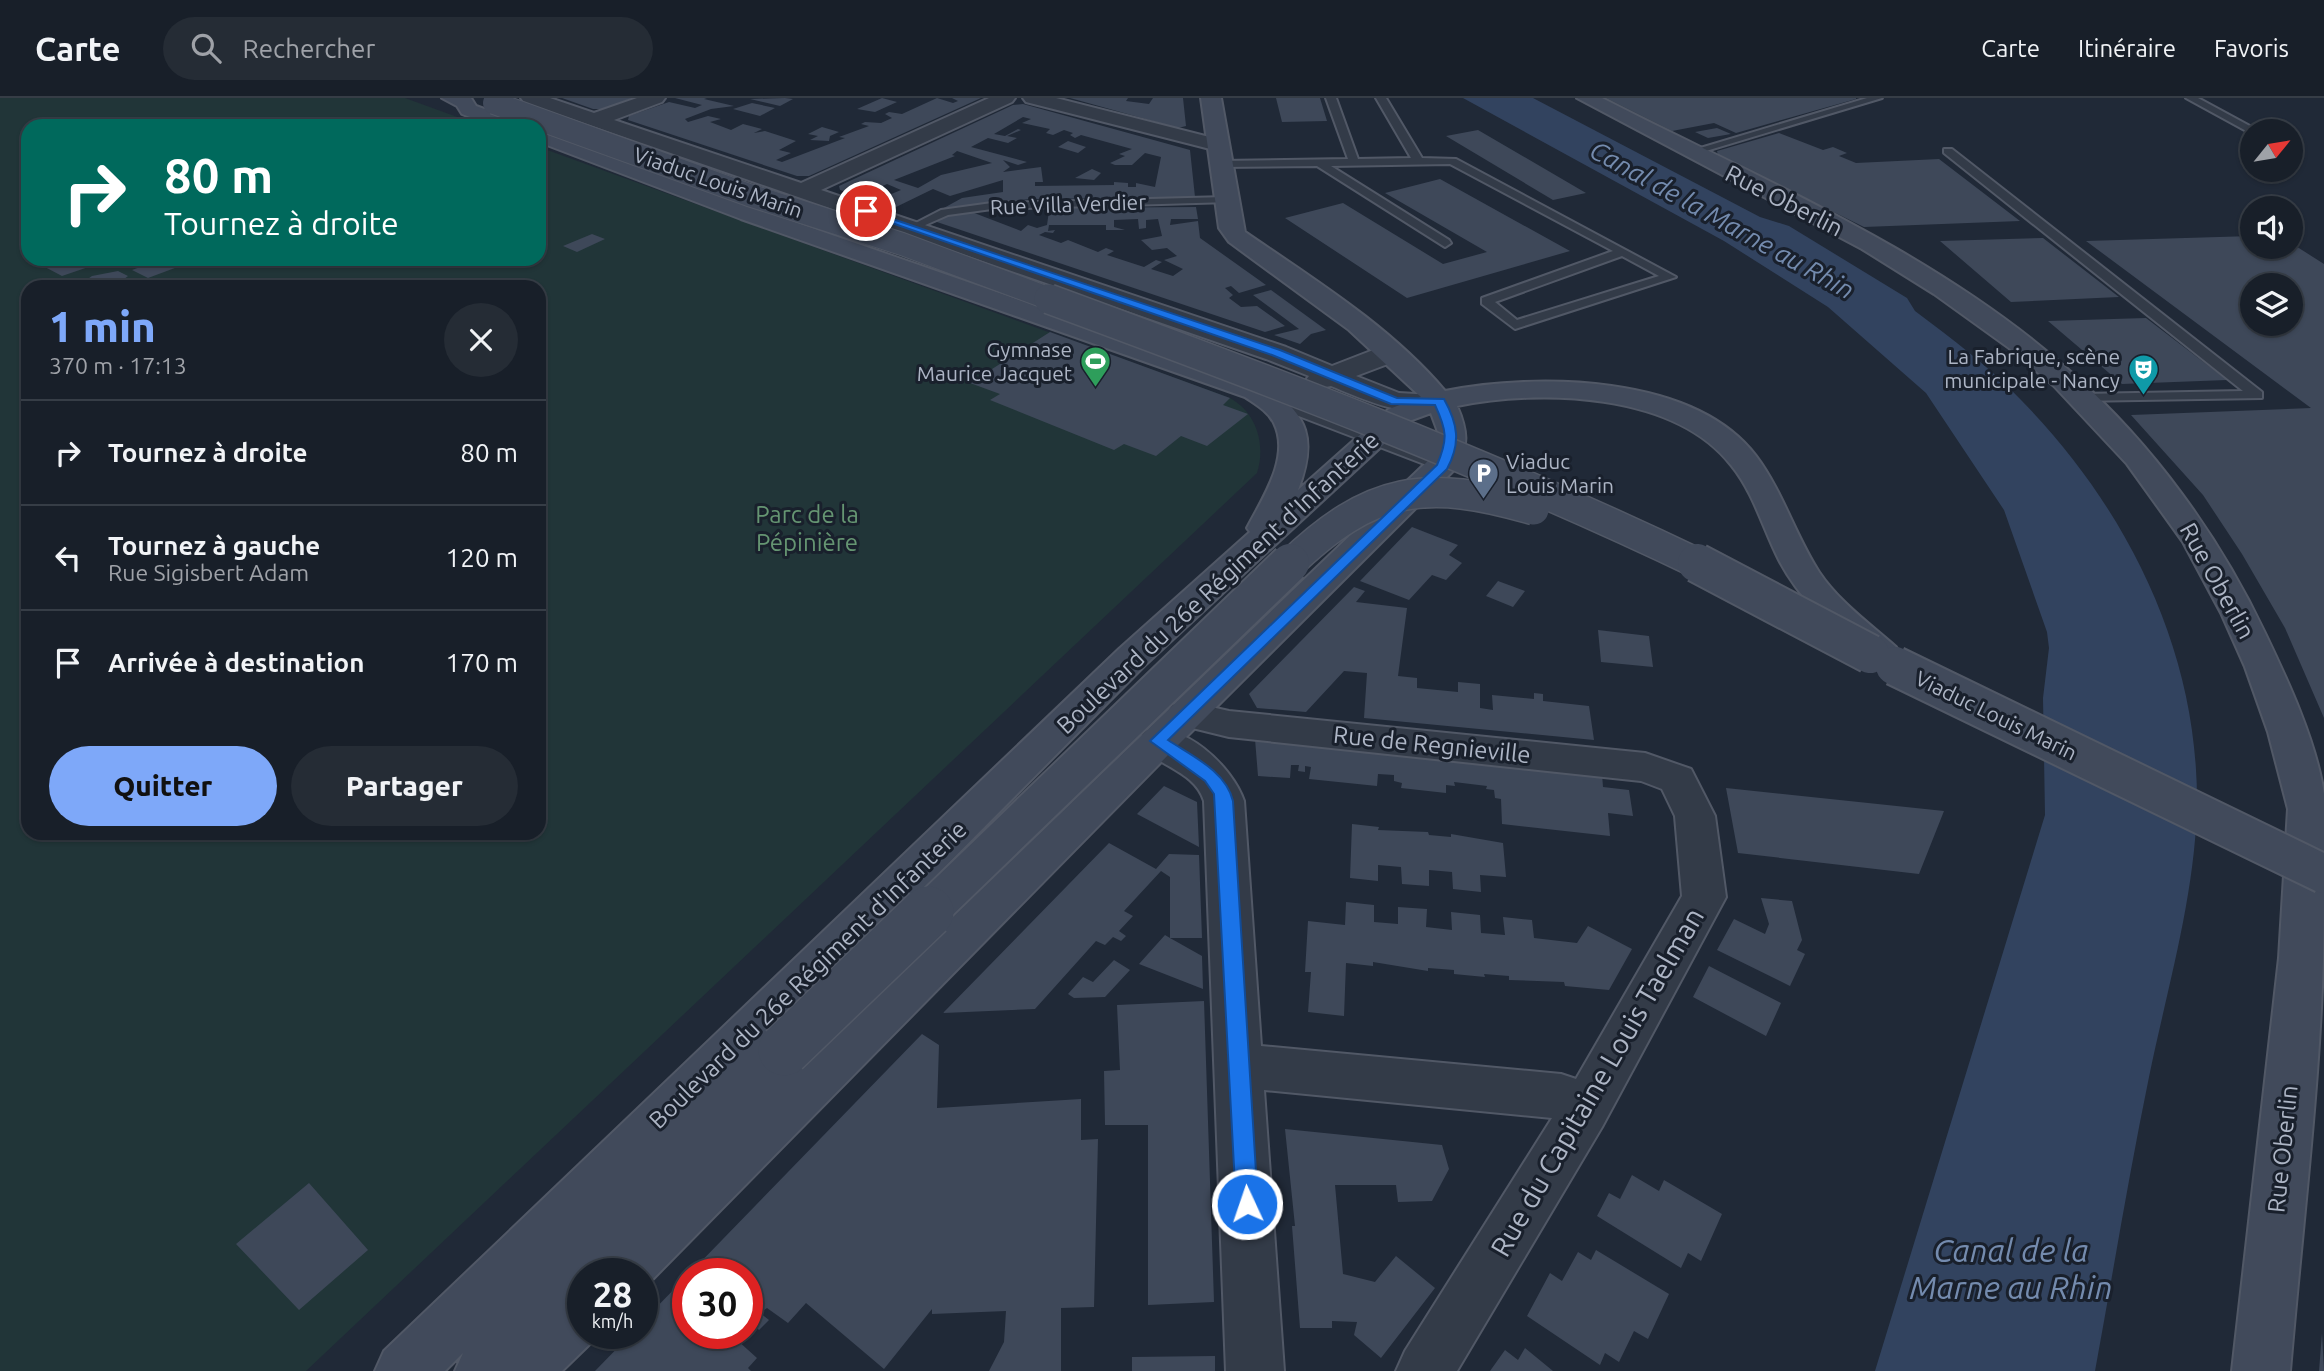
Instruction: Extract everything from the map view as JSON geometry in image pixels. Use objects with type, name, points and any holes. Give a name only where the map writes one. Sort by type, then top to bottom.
[{"type":"main road","points":[[636,1258],[1172,727],[1442,466],[1450,447],[1452,427],[1439,402],[1391,353],[1348,316],[1237,237],[1231,228],[1211,98]]},
{"type":"main road","name":"Rue Oberlin","points":[[1587,98],[1870,244],[1943,289],[2018,342],[2083,398],[2138,458],[2199,541],[2263,667],[2316,812],[2261,1371]]},
{"type":"main road","name":"Viaduc Louis Marin","points":[[483,105],[524,119]]},
{"type":"main road","name":"Viaduc Louis Marin","points":[[546,126],[902,244],[1259,377],[1506,477],[1640,536],[1746,587],[1882,660],[2324,874]]},
{"type":"main road","points":[[546,138],[762,218],[1212,374],[1269,399],[1282,410],[1294,435],[1296,452],[1292,471],[1252,550]]},
{"type":"main road","name":"Boulevard du 26e Régiment d'Infanterie","points":[[404,1371],[1132,657],[1399,415],[1439,402],[1526,388],[1551,388],[1618,396],[1672,412],[1701,425],[1732,447],[1747,465],[1782,527],[1804,575],[1882,660]]},
{"type":"main road","points":[[484,1371],[512,1327],[784,1050],[1317,538],[1374,501],[1407,492],[1445,491],[1514,503],[1637,554],[1732,600],[1882,660]]},
{"type":"main road","points":[[521,1371],[567,1326]]},
{"type":"street","points":[[531,98],[1276,353],[1395,402],[1439,402]]},
{"type":"street","points":[[594,120],[655,98]]},
{"type":"street","points":[[803,190],[1005,98]]},
{"type":"street","points":[[1033,98],[1220,154]]},
{"type":"street","points":[[1269,399],[1391,353]]},
{"type":"street","name":"Rue de Regnieville","points":[[1172,727],[1229,724],[1644,767],[1677,779]]},
{"type":"street","points":[[1172,727],[1223,793],[1255,1371]]},
{"type":"street","name":"Rue du Capitaine Louis Taelman","points":[[1426,1371],[1584,1111],[1704,897],[1695,816],[1677,779]]},
{"type":"street","points":[[1240,1066],[1561,1096],[1584,1111]]},
{"type":"lane","points":[[1331,98],[1354,162]]},
{"type":"lane","points":[[1381,98],[1418,161]]},
{"type":"lane","points":[[1692,152],[1877,98]]},
{"type":"lane","points":[[2191,98],[2240,124]]},
{"type":"lane","points":[[1948,151],[2257,395],[2083,398]]},
{"type":"lane","points":[[1220,154],[1317,162],[1452,161],[1670,277],[1515,325],[1486,302],[1623,252]]},
{"type":"lane","points":[[1317,162],[1445,243]]},
{"type":"lane","name":"Rue Villa Verdier","points":[[914,227],[945,212],[992,206],[1226,200]]},
{"type":"lane","points":[[1269,399],[1371,441],[1442,466]]},
{"type":"green space","name":"Parc de la Pépinière","points":[[0,98],[405,98],[463,119],[21,119],[21,266],[546,266],[546,150],[1230,398],[1239,404],[1253,421],[1260,441],[1257,473],[306,1371],[0,1371]]},
{"type":"water","name":"Canal de la Marne au Rhin","points":[[1463,98],[1533,98],[1760,217],[1789,226],[1907,298],[1915,311],[2010,389],[2057,440],[2118,525],[2142,570],[2163,618],[2179,668],[2190,718],[2197,808],[2183,924],[2142,1113],[2095,1371],[1875,1371],[2045,815],[2043,698],[2049,648],[2047,632],[2004,510],[1926,393],[1828,307],[1724,241]]},
{"type":"building","points":[[562,98],[632,98],[604,109],[593,109]]},
{"type":"building","points":[[675,98],[707,98],[704,99],[734,106],[711,109],[685,119],[688,122],[708,116],[721,119],[710,122],[731,130],[743,124],[762,129],[754,133],[765,131],[796,141],[779,150],[791,153],[776,160],[782,162],[845,138],[839,137],[869,126],[861,124],[865,122],[881,123],[892,118],[885,114],[889,112],[902,114],[937,98],[953,103],[958,101],[952,98],[981,98],[809,176],[797,176],[628,120],[629,116],[669,102],[695,108],[702,105]]},
{"type":"building","points":[[882,98],[897,102],[875,112],[857,109]]},
{"type":"building","points":[[1070,98],[1128,98],[1126,101],[1149,104],[1153,98],[1183,98],[1186,126],[1178,128]]},
{"type":"building","points":[[1276,98],[1320,98],[1327,121],[1282,122]]},
{"type":"building","points":[[1606,98],[1856,99],[1736,133],[1714,123],[1672,131]]},
{"type":"building","points":[[750,99],[793,99],[780,106]]},
{"type":"building","points":[[752,103],[775,108],[760,116],[733,109]]},
{"type":"building","points":[[1023,104],[1190,150],[1195,197],[1030,199],[942,209],[962,198],[1003,192],[1003,180],[950,196],[933,189],[894,208],[840,190],[839,186],[1013,105]],"holes":[[[1023,117],[1031,119],[1022,123],[1050,129],[1046,133],[1053,135],[1064,130],[1073,133],[1070,135],[1075,138],[1081,135],[1132,149],[1119,154],[1125,156],[1110,163],[1115,165],[1132,165],[1145,153],[1161,157],[1155,187],[1136,183],[1136,187],[1128,187],[1128,183],[1114,182],[1114,185],[1035,186],[1035,182],[1043,182],[1041,167],[1003,172],[1010,167],[1003,160],[1018,165],[1027,162],[971,147],[988,138],[1008,143],[1017,138],[1007,136],[1021,130],[1018,129],[1005,136],[994,134]],[[957,151],[992,163],[941,175],[918,188],[894,180],[955,156],[952,155]],[[887,184],[901,190],[889,195],[876,191],[867,193]]]},
{"type":"building","points":[[822,127],[839,132],[830,136],[829,141],[810,140],[818,136],[808,134]]},
{"type":"building","points":[[1717,128],[1731,134],[1708,138],[1695,132]]},
{"type":"building","points":[[1478,130],[1586,193],[1553,200],[1446,136]]},
{"type":"building","points":[[1779,133],[1823,150],[1833,147],[1847,153],[1839,156],[1856,163],[1939,159],[2020,221],[1864,227],[1718,155],[1717,151]]},
{"type":"building","points":[[1068,141],[1086,147],[1078,153],[1058,147]]},
{"type":"building","points":[[1092,169],[1101,173],[1094,180],[1075,178]]},
{"type":"building","points":[[1440,179],[1570,251],[1407,298],[1285,218],[1343,203],[1443,264],[1487,252],[1385,193]]},
{"type":"building","points":[[1196,207],[1198,219],[1171,219],[1170,225],[1198,221],[1200,238],[1266,285],[1239,293],[1231,286],[1225,288],[1233,295],[1229,298],[1241,307],[1257,306],[1285,326],[1265,332],[934,221],[949,214],[969,211],[1021,231],[1028,225],[1037,228],[1047,225],[1049,211],[1054,208]],"holes":[[[1138,219],[1139,229],[1146,228],[1146,220],[1158,219],[1162,236],[1141,240],[1152,250],[1167,248],[1177,256],[1164,260],[1183,269],[1173,276],[1151,269],[1162,262],[1156,260],[1144,267],[1107,255],[1114,251],[1106,248],[1098,252],[1068,240],[1061,243],[1039,235],[1045,232],[1053,233],[1055,230],[1048,231],[1049,225],[1106,225],[1106,230],[1125,230],[1114,227],[1114,220]]]},
{"type":"building","points":[[592,234],[605,239],[577,252],[563,246]]},
{"type":"building","points":[[2240,236],[2240,259],[2303,259],[2303,251],[2324,264],[2324,718],[2285,628],[2242,554],[2203,495],[2131,415],[2311,408],[2086,241]]},
{"type":"building","points":[[2043,238],[2119,297],[2011,302],[1940,241]]},
{"type":"building","points":[[43,266],[91,266],[62,276]]},
{"type":"building","points":[[143,266],[180,266],[148,278],[132,270]]},
{"type":"building","points":[[118,271],[128,276],[123,280],[86,280],[92,276]]},
{"type":"building","points":[[1271,290],[1326,330],[1311,334],[1300,344],[1274,335],[1299,329],[1253,295]]},
{"type":"building","points":[[2146,318],[2227,380],[2122,384],[2048,321]]},
{"type":"building","name":"Gymnase Maurice Jacquet","points":[[1050,332],[1230,398],[1223,405],[1248,414],[1207,446],[1181,436],[1156,456],[1124,444],[1114,450],[990,400],[1000,394],[970,383]]},
{"type":"building","points":[[1412,527],[1458,545],[1449,555],[1462,563],[1446,580],[1432,575],[1409,600],[1360,581]]},
{"type":"building","points":[[1498,581],[1525,591],[1513,607],[1486,596]]},
{"type":"building","points":[[1354,587],[1365,591],[1356,602],[1407,608],[1398,676],[1417,678],[1417,688],[1458,692],[1458,682],[1480,684],[1480,708],[1493,710],[1492,695],[1534,699],[1534,693],[1543,694],[1543,701],[1589,706],[1594,740],[1364,718],[1367,673],[1344,671],[1306,712],[1257,708],[1249,694]]},
{"type":"building","points":[[1598,630],[1649,636],[1653,667],[1601,662]]},
{"type":"building","points":[[1255,739],[1602,774],[1603,787],[1629,790],[1633,816],[1608,813],[1610,836],[1502,824],[1501,799],[1495,798],[1494,790],[1486,789],[1487,786],[1454,782],[1455,786],[1446,785],[1446,793],[1401,788],[1402,783],[1394,781],[1394,775],[1378,774],[1377,786],[1309,779],[1311,767],[1305,766],[1305,772],[1298,771],[1299,765],[1291,765],[1290,778],[1258,776]]},
{"type":"building","points":[[1164,786],[1197,802],[1199,847],[1137,814]]},
{"type":"building","points":[[1726,788],[1944,811],[1919,874],[1738,853]]},
{"type":"building","points":[[1352,824],[1379,827],[1378,830],[1428,832],[1429,835],[1451,837],[1451,834],[1503,843],[1506,877],[1480,875],[1481,892],[1453,889],[1452,872],[1429,870],[1429,886],[1402,884],[1401,867],[1378,865],[1378,881],[1350,878]]},
{"type":"building","points":[[1109,843],[1156,869],[1169,854],[1199,855],[1202,938],[1170,938],[1170,877],[1161,871],[1124,911],[1133,916],[1119,931],[1126,936],[1121,941],[1113,937],[1105,945],[1096,941],[1035,1009],[943,1013]]},
{"type":"building","points":[[1761,898],[1792,901],[1802,940],[1797,950],[1805,954],[1790,986],[1717,950],[1734,919],[1765,934],[1769,924]]},
{"type":"building","points":[[1346,902],[1374,905],[1374,922],[1398,924],[1398,907],[1427,909],[1426,927],[1452,930],[1451,912],[1480,915],[1481,933],[1505,935],[1503,917],[1532,920],[1534,938],[1577,943],[1588,926],[1632,949],[1609,990],[1565,986],[1564,982],[1509,980],[1509,976],[1454,974],[1454,970],[1428,968],[1428,971],[1373,962],[1373,966],[1346,963],[1344,1016],[1308,1012],[1311,972],[1305,972],[1308,921],[1345,925]]},
{"type":"building","points":[[1165,935],[1202,956],[1203,989],[1139,964]]},
{"type":"building","points":[[1114,960],[1130,970],[1105,997],[1074,998],[1068,994],[1083,977],[1093,982]]},
{"type":"building","points":[[1709,966],[1781,1003],[1766,1036],[1693,997]]},
{"type":"building","points":[[1204,1001],[1214,1302],[1148,1305],[1148,1125],[1105,1125],[1104,1071],[1120,1070],[1117,1005]]},
{"type":"building","points":[[922,1034],[939,1045],[937,1108],[1081,1099],[1081,1140],[1098,1139],[1094,1307],[1061,1308],[1061,1371],[989,1371],[1004,1342],[1006,1311],[932,1314],[932,1309],[884,1369],[806,1303],[788,1323],[767,1308],[763,1311],[763,1258],[705,1258]]},
{"type":"building","points":[[1285,1129],[1442,1145],[1449,1169],[1432,1201],[1398,1202],[1396,1185],[1335,1185],[1343,1274],[1375,1282],[1396,1256],[1435,1288],[1381,1358],[1354,1335],[1357,1322],[1332,1321],[1332,1328],[1300,1328],[1292,1226],[1295,1226]]},
{"type":"building","points":[[1632,1175],[1659,1191],[1664,1180],[1722,1214],[1701,1261],[1688,1253],[1681,1268],[1597,1216],[1609,1193],[1620,1199]]},
{"type":"building","points":[[309,1183],[368,1250],[299,1310],[236,1244]]},
{"type":"building","points":[[1596,1250],[1669,1294],[1648,1339],[1634,1331],[1619,1362],[1605,1353],[1600,1365],[1527,1316],[1550,1273],[1562,1281],[1578,1252],[1591,1260]]},
{"type":"building","points":[[672,1291],[672,1349],[747,1349],[757,1358],[748,1368],[751,1371],[595,1371],[616,1349],[658,1349],[658,1306]]},
{"type":"building","points":[[763,1315],[769,1320],[763,1326]]},
{"type":"building","points":[[2322,1333],[2324,1371],[2319,1371]]},
{"type":"building","points":[[1525,1348],[1553,1371],[1490,1371],[1505,1350],[1518,1360]]},
{"type":"building","points":[[1215,1356],[1215,1371],[1132,1371],[1132,1357]]},
{"type":"place","name":"Gymnase Maurice Jacquet","points":[[1095,389]]},
{"type":"place","name":"La Fabrique, scène municipale - Nancy","points":[[2143,396]]},
{"type":"place","name":"Viaduc Louis Marin","points":[[1483,501]]},
{"type":"route","points":[[866,211],[1296,360],[1395,402],[1439,402],[1448,416],[1452,427],[1450,447],[1442,466],[1158,741],[1182,754],[1211,776],[1223,793],[1247,1204]]}]
